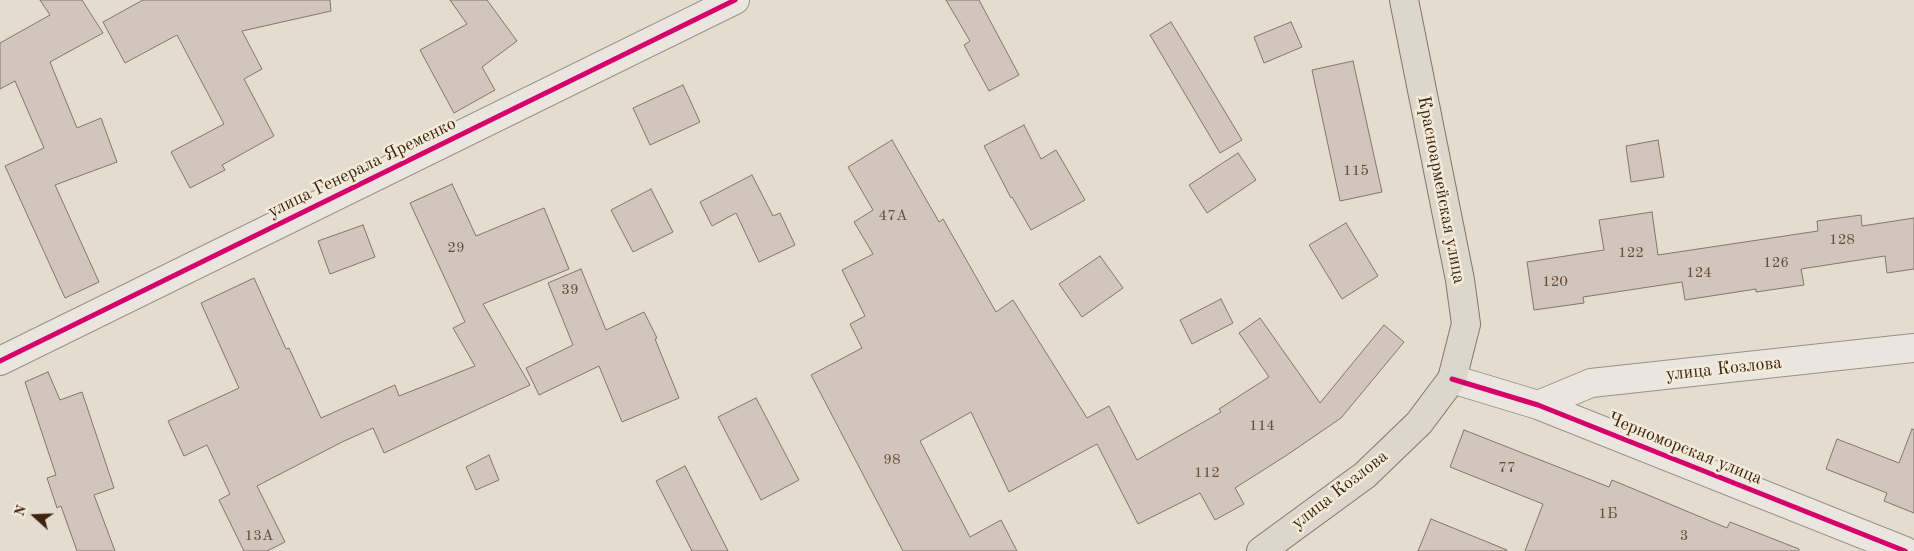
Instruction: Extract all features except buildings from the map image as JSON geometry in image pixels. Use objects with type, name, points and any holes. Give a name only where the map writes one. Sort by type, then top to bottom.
[{"type":"main road","name":"Красноармейская улица","points":[[1404,0],[1460,280],[1466,324],[1452,379]]},
{"type":"main road","name":"улица Козлова","points":[[1261,551],[1365,475],[1419,423],[1452,379]]},
{"type":"street","name":"улица Генерала Яременко","points":[[0,361],[735,0]]},
{"type":"street","name":"улица Козлова","points":[[1538,405],[1591,383],[1914,348]]},
{"type":"street","name":"Черноморская улица","points":[[1452,379],[1538,405],[1905,551]]},
{"type":"cycle path","points":[[0,361],[735,0]]},
{"type":"cycle path","points":[[1452,379],[1538,405],[1905,551]]}]
